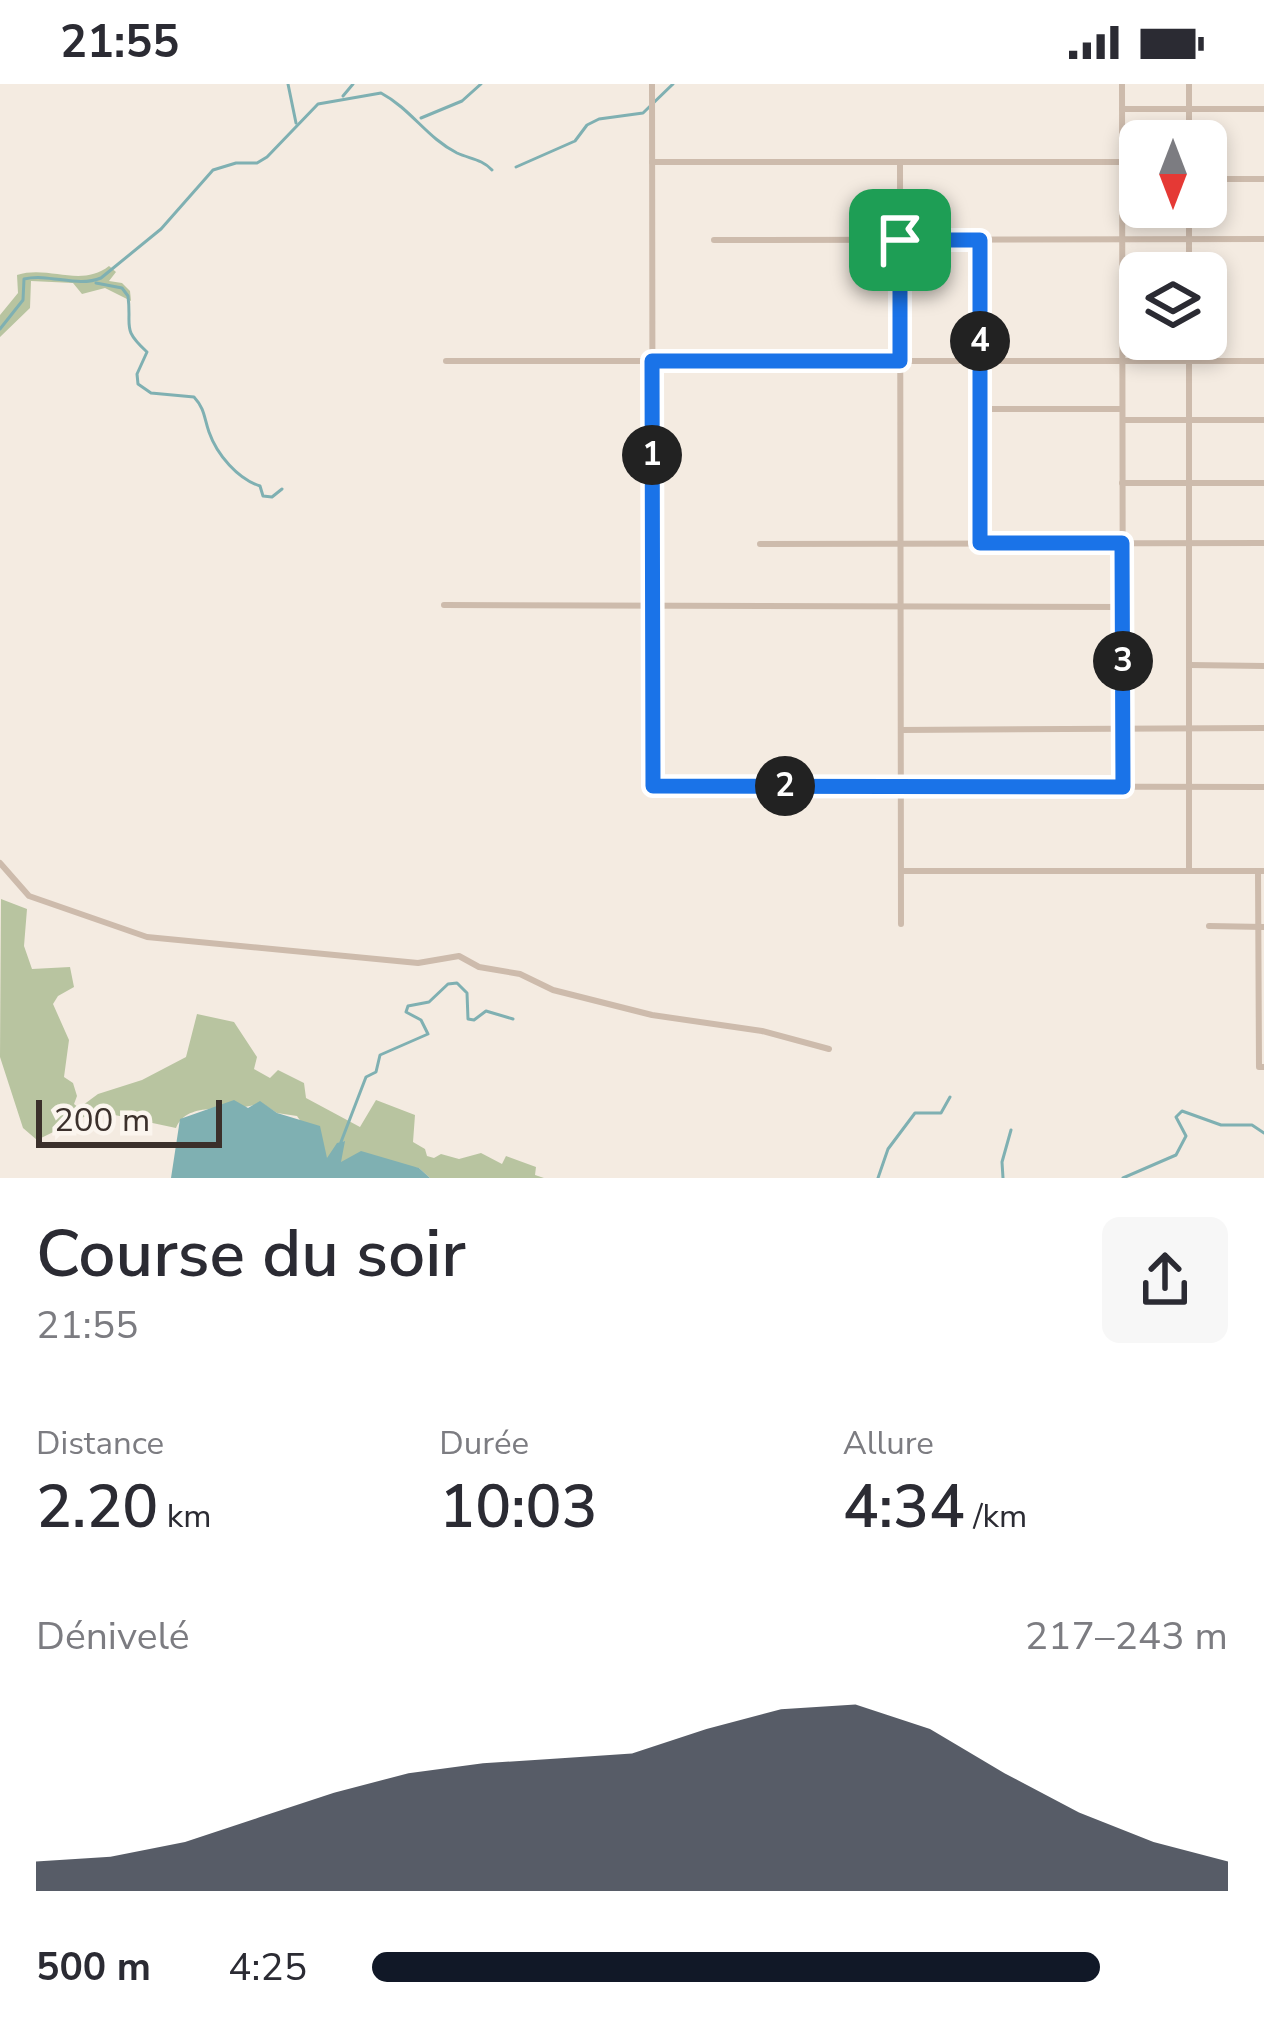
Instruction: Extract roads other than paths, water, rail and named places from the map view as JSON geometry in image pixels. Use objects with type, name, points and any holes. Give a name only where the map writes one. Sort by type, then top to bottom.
[{"type":"street","points":[[652,84],[653,786],[1264,787]]},
{"type":"street","points":[[1122,84],[1122,120]]},
{"type":"street","points":[[1189,84],[1189,120]]},
{"type":"street","points":[[1122,109],[1264,109]]},
{"type":"street","points":[[652,162],[1119,162]]},
{"type":"street","points":[[900,162],[901,925]]},
{"type":"street","points":[[1227,179],[1264,179]]},
{"type":"street","points":[[1122,228],[1123,787]]},
{"type":"street","points":[[1189,228],[1189,252]]},
{"type":"street","points":[[714,240],[1264,239]]},
{"type":"street","points":[[980,240],[980,543]]},
{"type":"street","points":[[446,361],[1264,361]]},
{"type":"street","points":[[1189,361],[1190,871]]},
{"type":"street","points":[[980,409],[1122,409]]},
{"type":"street","points":[[1122,420],[1264,420]]},
{"type":"street","points":[[1122,483],[1264,483]]},
{"type":"street","points":[[760,544],[1264,543]]},
{"type":"street","points":[[444,604],[1123,608]]},
{"type":"street","points":[[1190,665],[1264,666]]},
{"type":"street","points":[[901,730],[1264,728]]},
{"type":"street","points":[[0,863],[29,896],[147,937],[418,963],[459,956],[479,967],[520,974],[553,990],[652,1015],[762,1031],[829,1048]]},
{"type":"street","points":[[901,871],[1261,871],[1259,1067],[1264,1066]]},
{"type":"street","points":[[1209,926],[1261,927]]},
{"type":"water","points":[[234,1100],[248,1108],[260,1101],[277,1113],[320,1126],[327,1158],[337,1143],[345,1141],[341,1162],[361,1151],[419,1168],[430,1178],[171,1178],[180,1119]]},
{"type":"waterway","points":[[288,84],[296,123]]},
{"type":"waterway","points":[[343,96],[353,84]]},
{"type":"waterway","points":[[421,118],[462,101],[481,84]]},
{"type":"waterway","points":[[516,167],[575,141],[587,125],[599,119],[643,113],[673,84]]},
{"type":"waterway","points":[[0,329],[23,300],[24,279],[82,282],[101,278],[161,229],[213,170],[267,157],[318,104],[381,93],[446,147],[492,170]]},
{"type":"waterway","points":[[96,283],[122,288],[128,296],[129,327],[147,352],[137,374],[138,384],[151,393],[194,397],[229,465],[260,486],[263,496],[272,497],[282,489]]},
{"type":"waterway","points":[[341,1142],[366,1077],[376,1072],[380,1055],[428,1034],[421,1020],[406,1012],[408,1006],[429,1002],[448,984],[457,983],[467,993],[468,1019],[486,1011],[513,1019]]},
{"type":"waterway","points":[[878,1178],[888,1149],[915,1113],[941,1113],[950,1097]]},
{"type":"waterway","points":[[1123,1178],[1176,1155],[1186,1136],[1176,1117],[1182,1111],[1221,1125],[1252,1125],[1264,1133]]},
{"type":"waterway","points":[[1003,1178],[1002,1162],[1011,1130]]}]
